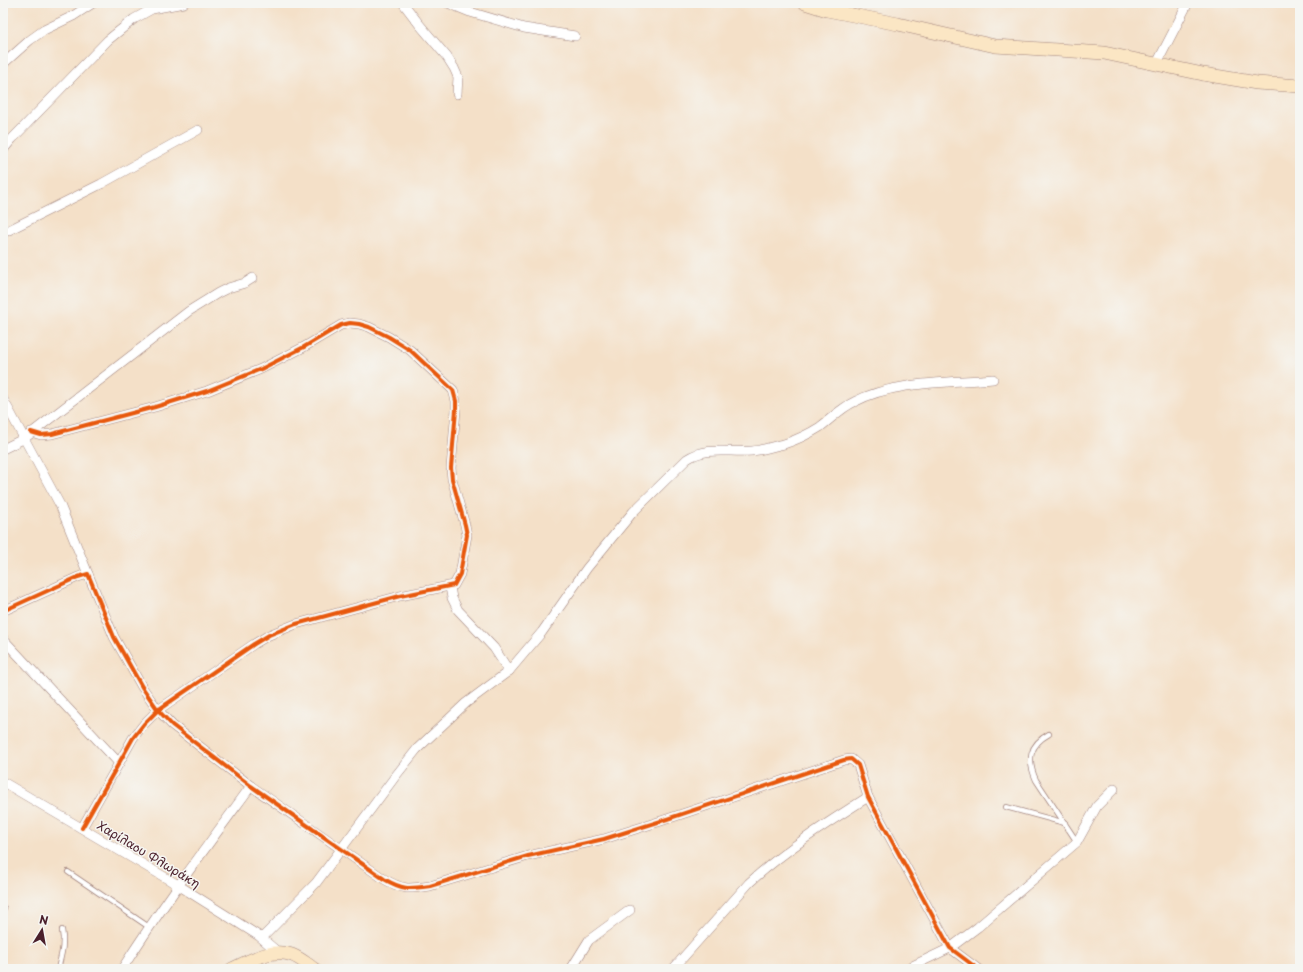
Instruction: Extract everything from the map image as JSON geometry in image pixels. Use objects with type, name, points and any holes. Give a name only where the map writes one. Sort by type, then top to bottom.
[{"type":"street","points":[[3,64],[30,40],[44,30],[73,16],[94,3]]},
{"type":"street","points":[[3,150],[108,40],[134,19],[152,9],[184,3]]},
{"type":"street","points":[[403,3],[447,57],[454,68],[458,77],[457,94]]},
{"type":"street","points":[[448,3],[470,12],[524,28],[575,36]]},
{"type":"street","points":[[805,3],[827,10],[995,46],[1098,52],[1226,78],[1300,86]]},
{"type":"street","points":[[1157,64],[1188,3]]},
{"type":"street","points":[[3,233],[101,184],[198,130]]},
{"type":"street","points":[[3,449],[28,435],[188,311],[218,293],[228,288],[245,283],[253,278]]},
{"type":"street","points":[[28,435],[52,434],[184,399],[261,369],[304,347],[341,325],[350,324],[359,324],[369,327],[389,336],[410,350],[446,383],[453,390],[455,395],[456,410],[450,459],[452,479],[467,535],[460,574],[454,585],[393,598],[296,624],[269,634],[158,710],[140,730],[119,763],[82,828]]},
{"type":"street","points":[[262,938],[316,883],[417,749],[466,703],[509,670],[542,632],[587,568],[633,512],[687,459],[694,455],[710,451],[751,451],[786,443],[819,428],[854,402],[889,390],[912,386],[993,379]]},
{"type":"street","points":[[3,399],[28,435],[60,504],[114,637],[142,687],[158,710],[172,725],[251,786],[384,880],[399,887],[413,888],[430,886],[528,856],[610,837],[844,760],[851,759],[858,764],[868,797],[950,948],[978,969]]},
{"type":"street","points":[[3,611],[78,577],[88,574]]},
{"type":"street","points":[[450,587],[452,598],[458,610],[494,648],[509,670]]},
{"type":"street","points":[[3,639],[119,763]]},
{"type":"street","name":"Χαρίλαου Φλωράκη","points":[[3,782],[178,885],[262,938],[279,953]]},
{"type":"street","points":[[122,969],[178,885],[251,786]]},
{"type":"street","points":[[906,969],[950,948],[1077,842],[1097,806],[1114,789]]},
{"type":"street","points":[[673,969],[749,883],[832,820],[868,797]]},
{"type":"street","points":[[571,969],[589,940],[630,910]]},
{"type":"street","points":[[232,969],[261,956],[279,953],[292,955],[314,969]]},
{"type":"lane","points":[[1049,734],[1039,739],[1034,745],[1032,750],[1032,771],[1036,780],[1077,842]]},
{"type":"lane","points":[[1006,807],[1064,823]]},
{"type":"lane","points":[[68,872],[149,927]]},
{"type":"lane","points":[[58,969],[64,940],[62,930]]},
{"type":"cycle path","points":[[31,432],[41,435],[52,434],[155,407],[207,391],[261,369],[304,347],[341,325],[350,323],[369,327],[410,350],[453,390],[456,401],[451,468],[452,479],[467,535],[460,574],[454,585],[400,596],[296,624],[269,635],[254,644],[158,710],[144,724],[133,738],[82,828]]},
{"type":"cycle path","points":[[3,611],[78,577],[88,574],[114,637],[142,687],[158,710],[172,725],[251,786],[384,879],[406,888],[430,886],[528,856],[604,839],[844,760],[851,759],[858,765],[868,797],[950,948],[978,969]]}]
